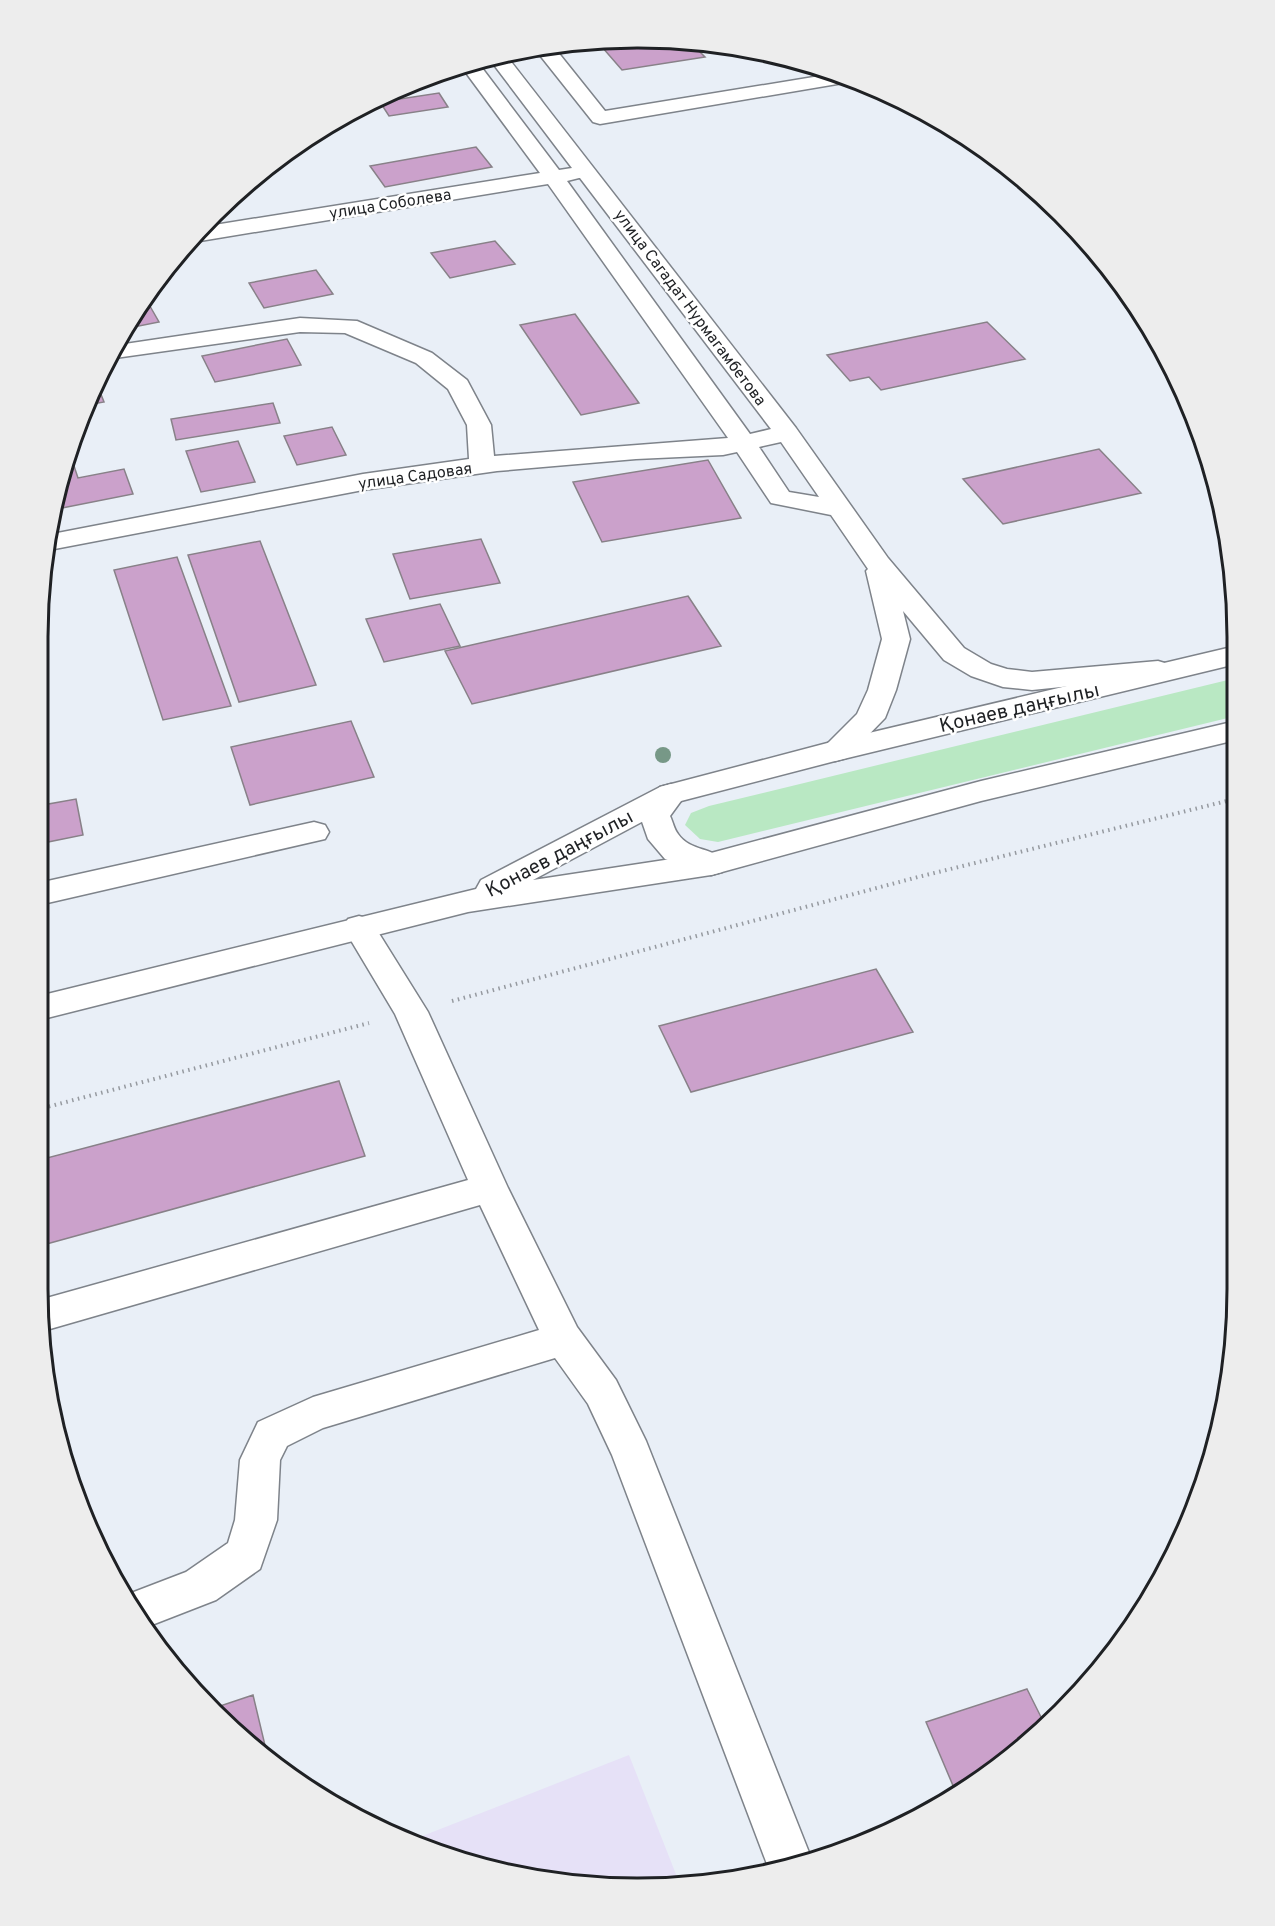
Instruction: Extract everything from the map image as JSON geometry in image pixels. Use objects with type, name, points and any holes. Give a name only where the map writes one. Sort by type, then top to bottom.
[{"type":"street","points":[[549,55],[600,118],[830,80]]},
{"type":"street","name":"улица Сагадат Нурмагамбетова","points":[[503,64],[787,433],[878,564],[954,654],[981,670],[1003,678],[1032,681],[1189,667]]},
{"type":"street","points":[[474,71],[623,273],[780,498],[839,509]]},
{"type":"street","name":"улица Соболева","points":[[210,232],[587,172]]},
{"type":"street","points":[[123,351],[300,325],[349,326],[424,358],[458,385],[479,424],[482,465]]},
{"type":"street","name":"улица Садовая","points":[[56,541],[363,482],[482,465],[636,451],[723,447],[787,433]]},
{"type":"street","name":"улица Сагадат Нурмагамбетова","points":[[835,752],[870,718],[882,690],[896,639],[878,564]]},
{"type":"street","name":"Қонаев даңғылы","points":[[468,901],[671,794],[1227,657]]},
{"type":"street","name":"Қонаев даңғылы","points":[[468,901],[711,864],[981,791],[1227,732]]},
{"type":"street","points":[[671,794],[658,807],[655,816],[664,839],[676,851],[711,864]]},
{"type":"street","points":[[48,892],[314,832]]},
{"type":"street","points":[[48,1006],[468,901]]},
{"type":"street","points":[[359,927],[411,1012],[490,1188],[563,1339],[602,1392],[632,1454],[788,1858]]},
{"type":"street","points":[[49,1313],[490,1188]]},
{"type":"street","points":[[143,1609],[201,1586],[245,1555],[256,1520],[260,1460],[272,1434],[313,1414],[563,1339]]},
{"type":"path","points":[[48,1107],[918,877],[1227,801]]},
{"type":"shaded area","points":[[629,1755],[677,1877],[599,1877],[522,1867],[448,1847],[421,1837]]},
{"type":"green space","points":[[1227,680],[1227,718],[718,842],[700,839],[685,825],[691,813],[709,806]]},
{"type":"building","points":[[604,49],[676,49],[699,51],[705,57],[622,70]]},
{"type":"building","points":[[439,93],[448,107],[389,116],[383,106],[398,99]]},
{"type":"building","points":[[476,147],[492,167],[385,187],[370,166]]},
{"type":"building","points":[[495,241],[515,264],[450,278],[431,253]]},
{"type":"building","points":[[316,270],[333,294],[264,308],[249,283]]},
{"type":"building","points":[[150,306],[159,322],[137,326]]},
{"type":"building","points":[[575,314],[639,403],[581,415],[520,325]]},
{"type":"building","points":[[987,322],[1025,359],[881,390],[869,377],[850,381],[827,355]]},
{"type":"building","points":[[287,339],[301,365],[215,382],[202,356]]},
{"type":"building","points":[[101,394],[104,402],[97,403]]},
{"type":"building","points":[[273,403],[280,423],[176,440],[171,419]]},
{"type":"building","points":[[332,427],[346,455],[297,465],[284,436]]},
{"type":"building","points":[[238,441],[255,482],[201,492],[186,451]]},
{"type":"building","points":[[1099,449],[1141,493],[1003,524],[963,479]]},
{"type":"building","points":[[708,460],[741,518],[602,542],[573,482]]},
{"type":"building","points":[[74,465],[78,478],[124,469],[133,494],[62,508]]},
{"type":"building","points":[[481,539],[500,583],[410,599],[393,554]]},
{"type":"building","points":[[260,541],[316,685],[239,702],[188,555]]},
{"type":"building","points":[[177,557],[231,706],[163,720],[114,570]]},
{"type":"building","points":[[688,596],[721,646],[472,704],[445,651]]},
{"type":"building","points":[[440,604],[460,646],[384,662],[366,619]]},
{"type":"building","points":[[351,721],[374,777],[250,805],[231,747]]},
{"type":"building","points":[[76,799],[83,835],[48,842],[48,804]]},
{"type":"building","points":[[876,969],[913,1032],[691,1092],[659,1026]]},
{"type":"building","points":[[339,1081],[365,1156],[48,1244],[48,1158]]},
{"type":"building","points":[[1027,1689],[1041,1717],[996,1756],[953,1786],[926,1722]]},
{"type":"building","points":[[253,1695],[265,1745],[249,1732],[222,1705]]}]
